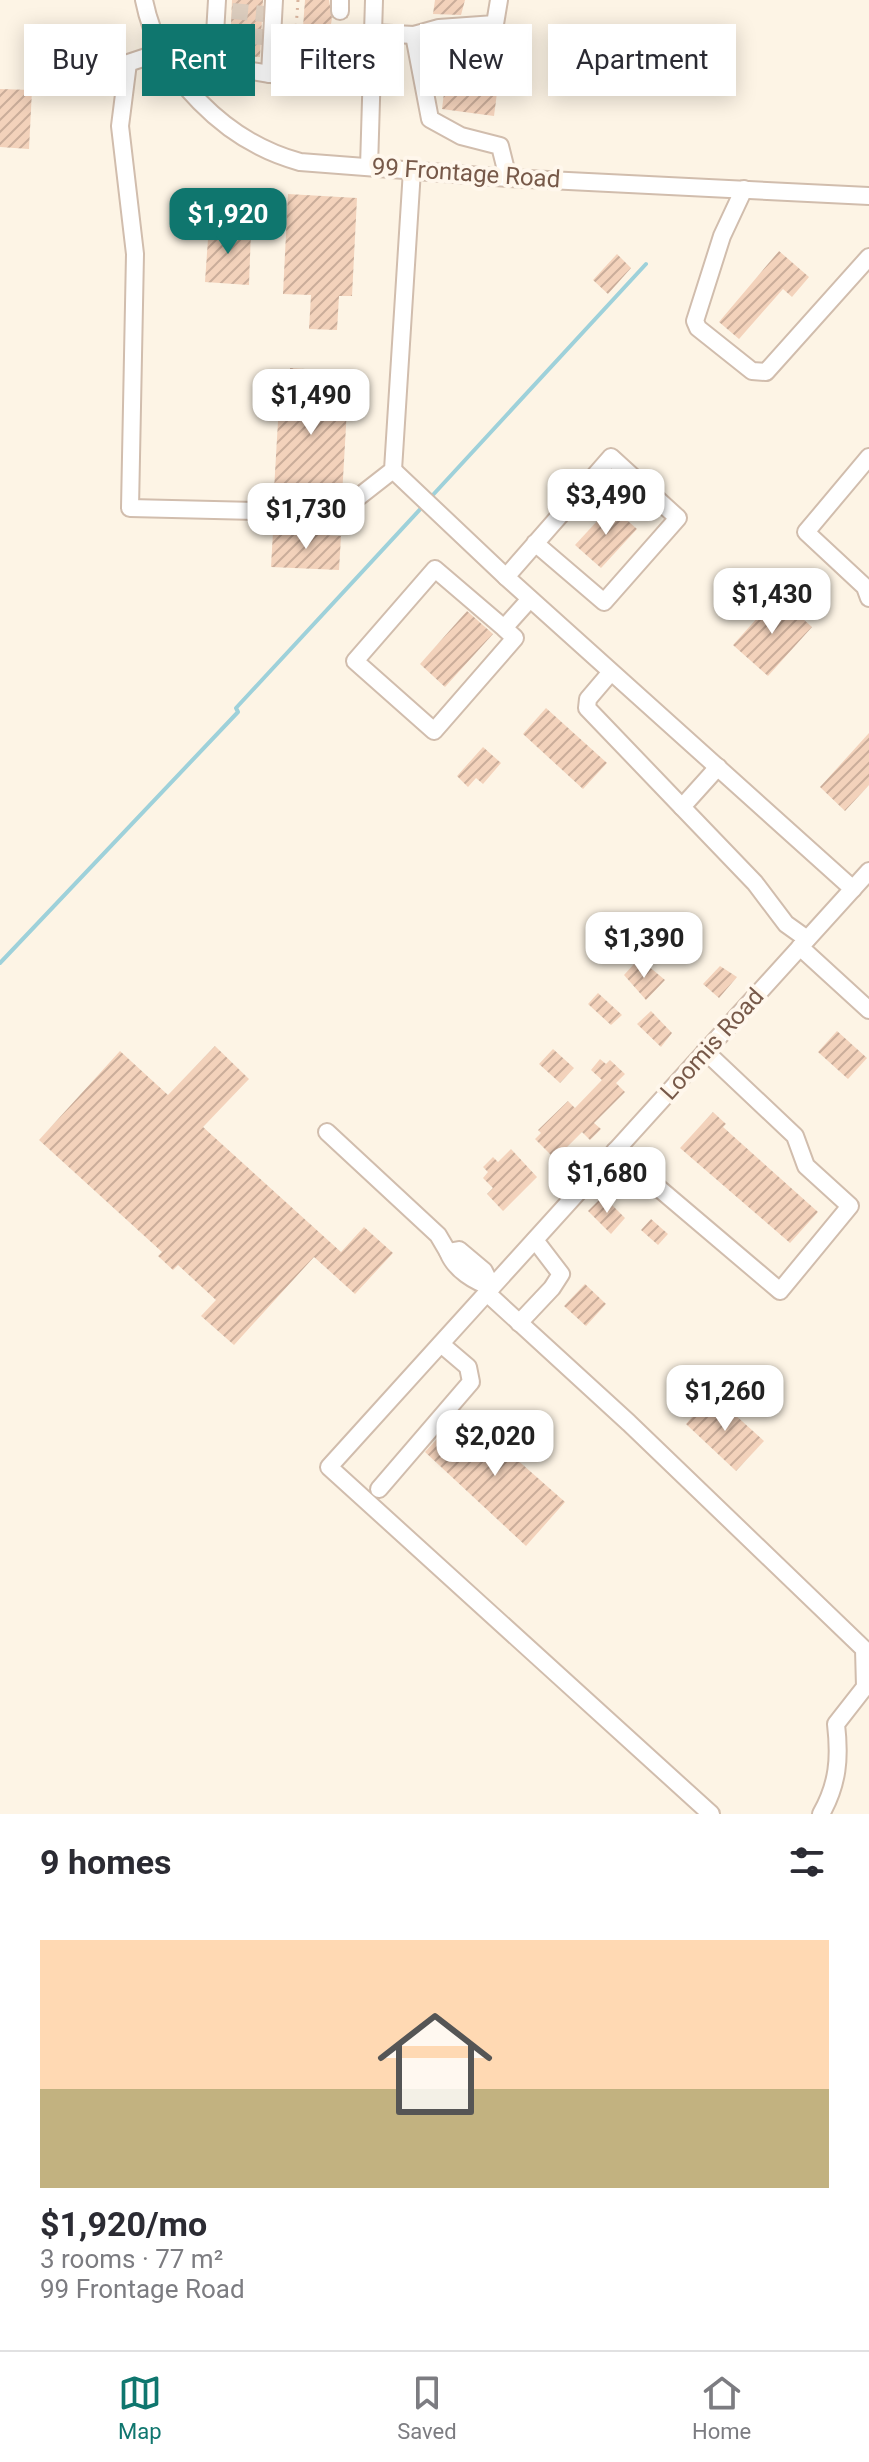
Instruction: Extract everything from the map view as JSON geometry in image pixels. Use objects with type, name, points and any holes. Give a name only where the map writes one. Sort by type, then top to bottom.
[{"type":"street","name":"99 Frontage Road","points":[[144,0],[152,24]]},
{"type":"street","points":[[373,24],[374,0]]},
{"type":"street","points":[[404,35],[439,28],[495,24],[499,0]]},
{"type":"street","points":[[255,72],[270,74],[270,9]]},
{"type":"street","points":[[414,35],[430,119],[442,129],[500,146],[508,178]]},
{"type":"street","points":[[142,57],[128,63],[120,126],[135,254],[130,508],[338,513],[393,470],[412,170]]},
{"type":"street","name":"99 Frontage Road","points":[[196,96],[242,138],[262,149],[300,162],[508,178],[869,196]]},
{"type":"street","points":[[369,167],[371,96]]},
{"type":"street","points":[[744,189],[722,236],[695,321],[698,328],[752,371],[766,372],[869,257]]},
{"type":"street","points":[[506,577],[535,543],[611,457],[678,518],[604,602],[535,543]]},
{"type":"street","points":[[869,457],[806,532],[865,587],[869,598]]},
{"type":"street","points":[[393,470],[530,599],[718,767],[863,881]]},
{"type":"street","points":[[435,569],[504,628],[515,638],[434,731],[355,661],[435,569]]},
{"type":"street","points":[[504,628],[530,599]]},
{"type":"street","points":[[611,672],[588,699],[587,708],[755,883],[786,924],[869,1010]]},
{"type":"street","points":[[682,807],[718,767]]},
{"type":"street","name":"Loomis Road","points":[[711,1814],[329,1467],[863,881]]},
{"type":"street","points":[[615,1151],[780,1291],[850,1206],[806,1166],[795,1136],[705,1051]]},
{"type":"street","points":[[327,1132],[438,1235],[448,1252],[459,1250],[484,1271],[489,1290],[519,1323],[629,1423],[864,1649],[865,1687],[836,1724],[840,1756],[834,1790],[821,1814]]},
{"type":"street","points":[[519,1323],[561,1274],[535,1240]]},
{"type":"street","points":[[379,1489],[471,1382],[468,1367],[441,1344]]},
{"type":"path","points":[[296,24],[298,0]]},
{"type":"building","points":[[232,0],[263,0],[260,57],[255,57],[255,24],[231,24]]},
{"type":"building","points":[[305,0],[329,0],[331,24],[303,24]]},
{"type":"building","points":[[435,0],[465,0],[461,15],[433,14]]},
{"type":"building","points":[[0,89],[24,90],[24,96],[32,96],[29,149],[0,147]]},
{"type":"building","points":[[444,96],[497,96],[494,116],[442,109]]},
{"type":"building","points":[[288,194],[357,198],[352,296],[339,296],[337,330],[309,329],[311,295],[283,294]]},
{"type":"building","points":[[209,225],[251,230],[249,285],[205,282]]},
{"type":"building","points":[[779,251],[809,277],[792,297],[783,289],[739,339],[719,322]]},
{"type":"building","points":[[617,254],[631,268],[608,294],[593,280]]},
{"type":"building","points":[[290,368],[336,371],[335,390],[348,391],[342,496],[335,502],[281,499],[282,491],[274,490],[280,387],[289,387]]},
{"type":"building","points":[[611,506],[637,529],[601,568],[575,545]]},
{"type":"building","points":[[273,532],[341,536],[339,570],[271,567]]},
{"type":"building","points":[[777,596],[812,627],[768,676],[733,645]]},
{"type":"building","points":[[467,611],[493,634],[445,687],[420,664]]},
{"type":"building","points":[[546,708],[607,763],[583,789],[523,734]]},
{"type":"building","points":[[869,733],[869,785],[845,811],[820,787]]},
{"type":"building","points":[[483,747],[501,763],[483,784],[476,778],[468,787],[457,776]]},
{"type":"building","points":[[634,964],[641,972],[647,965],[665,980],[646,1000],[624,975]]},
{"type":"building","points":[[720,966],[737,977],[719,998],[703,984]]},
{"type":"building","points":[[598,993],[622,1015],[611,1025],[588,1004]]},
{"type":"building","points":[[651,1011],[672,1033],[661,1047],[637,1024]]},
{"type":"building","points":[[837,1031],[867,1058],[848,1079],[818,1052]]},
{"type":"building","points":[[215,1046],[249,1079],[203,1127],[341,1252],[364,1227],[393,1253],[355,1294],[314,1257],[234,1345],[201,1316],[216,1300],[178,1265],[173,1270],[158,1256],[162,1252],[39,1140],[120,1051],[168,1095]]},
{"type":"building","points":[[553,1049],[574,1068],[560,1083],[539,1064]]},
{"type":"building","points":[[600,1059],[606,1064],[610,1060],[625,1074],[616,1083],[625,1092],[594,1123],[601,1129],[590,1140],[582,1132],[555,1159],[535,1139],[541,1133],[538,1130],[568,1101],[575,1108],[602,1080],[591,1070]]},
{"type":"building","points":[[713,1112],[726,1124],[723,1127],[818,1212],[790,1243],[680,1148]]},
{"type":"building","points":[[511,1149],[537,1177],[503,1211],[487,1194],[493,1188],[483,1178],[488,1172],[483,1167],[493,1157],[498,1162]]},
{"type":"building","points":[[603,1196],[625,1218],[611,1234],[588,1211]]},
{"type":"building","points":[[651,1219],[668,1234],[658,1245],[641,1230]]},
{"type":"building","points":[[585,1284],[606,1304],[586,1326],[564,1306]]},
{"type":"building","points":[[712,1394],[764,1441],[736,1471],[686,1424]]},
{"type":"building","points":[[462,1411],[565,1502],[526,1546],[425,1452]]},
{"type":"waterway","points":[[431,497],[646,264]]},
{"type":"waterway","points":[[0,963],[238,712],[236,708],[425,504]]},
{"type":"tunnel","points":[[232,11],[264,14]]},
{"type":"tunnel","points":[[340,11],[340,24]]},
{"type":"tunnel","points":[[255,37],[263,37]]}]
